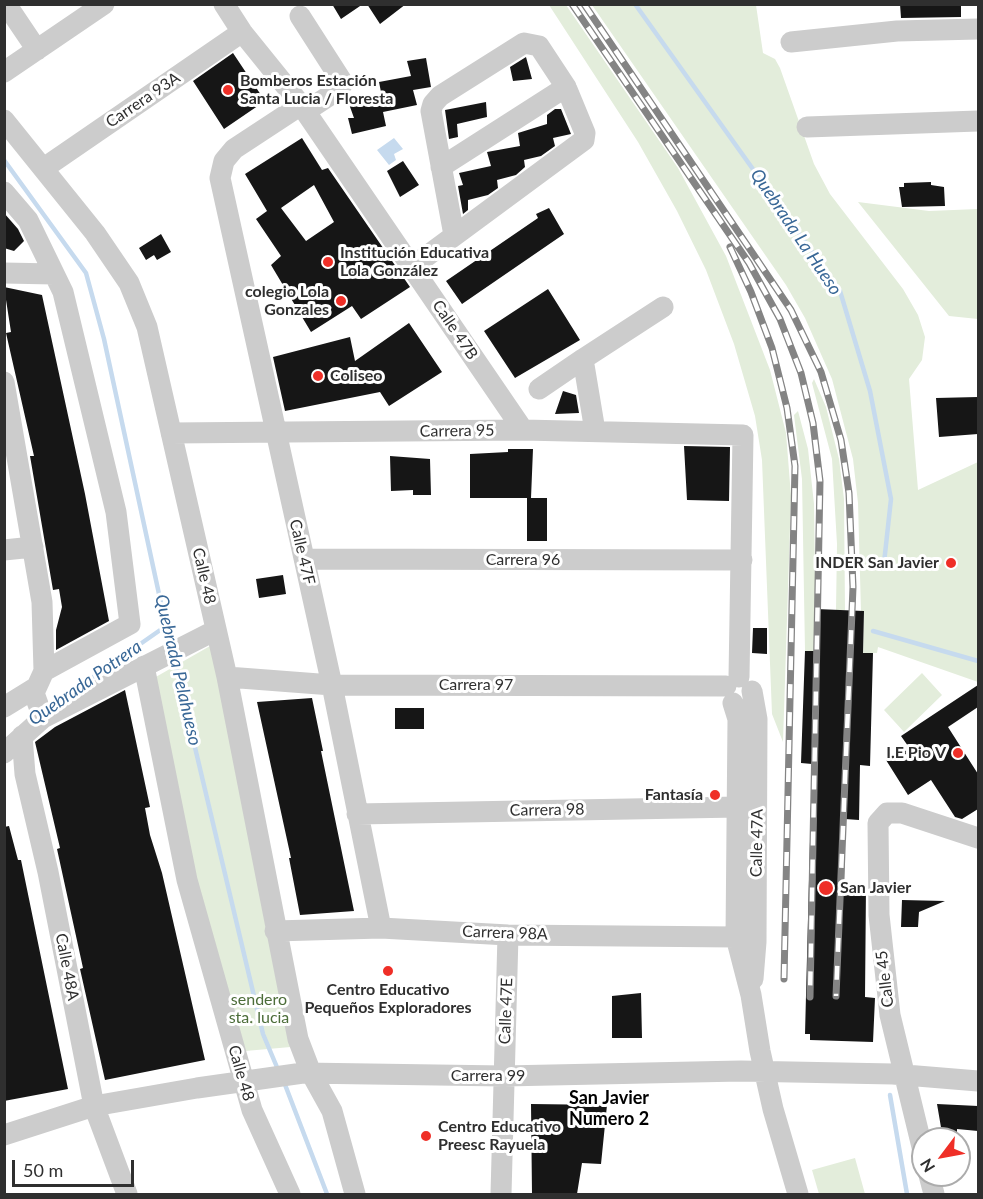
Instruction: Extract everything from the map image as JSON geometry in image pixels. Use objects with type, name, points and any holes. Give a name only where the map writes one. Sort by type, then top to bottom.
[{"type":"street","points":[[6,4],[37,50]]},
{"type":"street","points":[[4,72],[104,4]]},
{"type":"street","name":"Calle 47B","points":[[224,4],[242,32],[303,108],[523,430]]},
{"type":"street","points":[[300,16],[342,83],[338,90],[303,108]]},
{"type":"street","points":[[791,42],[897,31],[978,29]]},
{"type":"street","name":"Carrera 93A","points":[[44,168],[242,32]]},
{"type":"street","points":[[412,267],[584,141],[585,133],[566,87],[539,46],[524,43],[440,96],[431,111],[454,235]]},
{"type":"street","points":[[441,167],[566,87]]},
{"type":"street","name":"Calle 47F","points":[[303,108],[234,149],[224,161],[220,178],[332,685],[381,927]]},
{"type":"street","name":"Calle 48","points":[[4,120],[95,233],[129,283],[147,327],[227,677],[298,1039],[307,1073],[332,1111],[355,1194]]},
{"type":"street","points":[[807,127],[978,121]]},
{"type":"street","points":[[4,192],[28,220],[63,292],[116,512],[130,624],[4,708]]},
{"type":"street","points":[[4,273],[54,274]]},
{"type":"street","points":[[539,389],[663,307]]},
{"type":"street","points":[[584,359],[595,431]]},
{"type":"street","points":[[4,382],[9,445],[33,547],[42,602],[38,684],[43,717]]},
{"type":"street","name":"Carrera 95","points":[[171,433],[523,430],[743,435]]},
{"type":"street","name":"Calle 47A","points":[[743,435],[742,560],[737,689],[736,937],[752,995],[765,1072],[798,1194]]},
{"type":"street","points":[[4,550],[33,547]]},
{"type":"street","name":"Carrera 96","points":[[304,559],[742,560]]},
{"type":"street","points":[[4,753],[43,717],[216,630]]},
{"type":"street","name":"Calle 48","points":[[151,663],[187,880],[249,1081],[252,1110],[290,1194]]},
{"type":"street","name":"Carrera 97","points":[[227,677],[332,685],[737,689]]},
{"type":"street","name":"Calle 47A","points":[[737,689],[758,731],[756,942],[752,995]]},
{"type":"street","points":[[4,717],[21,735]]},
{"type":"street","name":"Calle 48A","points":[[21,735],[25,774],[48,872],[94,1106],[127,1194]]},
{"type":"street","name":"Carrera 98","points":[[357,814],[738,807]]},
{"type":"street","name":"Calle 45","points":[[917,1127],[890,1015],[879,915],[878,823],[887,813],[894,812],[978,838]]},
{"type":"street","name":"Carrera 98A","points":[[275,931],[381,927],[508,935],[736,937]]},
{"type":"street","name":"Calle 47E","points":[[501,1194],[508,935]]},
{"type":"street","name":"Carrera 99","points":[[4,1135],[94,1106],[307,1073],[504,1076],[765,1072],[903,1075],[978,1081]]},
{"type":"green space","points":[[549,5],[566,5],[678,168],[726,256],[770,370],[786,433],[791,496],[783,742],[772,714],[762,460],[755,416],[734,344],[706,270],[677,211],[638,142]]},
{"type":"green space","points":[[592,5],[756,5],[763,53],[775,59],[780,68],[814,164],[830,194],[903,289],[918,315],[925,337],[922,360],[909,379],[918,490],[978,462],[978,682],[878,647],[877,653],[863,653],[864,611],[861,611],[858,503],[853,459],[832,379],[805,318],[786,285]]},
{"type":"green space","points":[[858,202],[929,211],[978,209],[978,319],[949,316]]},
{"type":"green space","points":[[814,379],[826,407],[839,459],[844,499],[845,610],[836,610],[837,544],[832,459],[812,383]]},
{"type":"green space","points":[[798,411],[808,449],[814,504],[816,651],[805,651],[802,479],[794,415]]},
{"type":"green space","name":"sendero sta. lucia","points":[[210,646],[302,1046],[234,1052],[154,678]]},
{"type":"green space","points":[[922,673],[942,695],[904,732],[884,710]]},
{"type":"green space","points":[[855,1158],[865,1194],[819,1194],[812,1170]]},
{"type":"water","points":[[394,138],[403,149],[394,154],[396,160],[389,165],[377,150]]},
{"type":"building","points":[[332,4],[363,4],[341,19]]},
{"type":"building","points":[[367,4],[406,4],[380,24]]},
{"type":"building","points":[[900,4],[961,4],[961,17],[901,18]]},
{"type":"building","name":"Bomberos Estación Santa Lucia / Floresta","points":[[233,53],[265,101],[224,129],[193,81]]},
{"type":"building","points":[[526,57],[532,79],[513,81],[510,67]]},
{"type":"building","points":[[426,58],[431,87],[413,90],[417,105],[383,112],[386,126],[352,134],[348,118],[354,118],[349,104],[382,97],[379,82],[411,76],[407,61]]},
{"type":"building","points":[[486,102],[487,117],[457,124],[458,137],[449,139],[445,110]]},
{"type":"building","points":[[555,109],[561,109],[571,134],[553,138],[555,146],[541,156],[524,160],[525,167],[516,175],[497,180],[498,188],[488,195],[468,200],[468,210],[463,214],[458,186],[463,185],[459,173],[491,166],[487,152],[520,146],[518,133],[547,124],[547,115]]},
{"type":"building","points":[[302,138],[322,170],[328,168],[410,287],[361,319],[352,306],[311,332],[271,265],[281,256],[256,219],[267,211],[245,174]],"holes":[[[314,185],[334,222],[306,241],[281,208]]]},
{"type":"building","points":[[403,161],[419,185],[400,197],[387,171]]},
{"type":"building","points":[[931,182],[931,185],[944,187],[945,206],[902,207],[899,187],[904,187],[904,183]]},
{"type":"building","points":[[549,208],[564,234],[462,304],[446,281],[538,218],[536,214]]},
{"type":"building","points":[[4,213],[18,229],[24,241],[14,251],[4,248]]},
{"type":"building","points":[[161,234],[171,252],[157,260],[154,255],[146,260],[139,248]]},
{"type":"building","points":[[4,287],[42,295],[85,494],[109,621],[56,650],[56,630],[62,607],[59,589],[53,590],[30,456],[34,456],[6,333],[11,332]]},
{"type":"building","points":[[548,289],[580,340],[515,378],[484,331]]},
{"type":"building","points":[[409,323],[442,372],[389,406],[380,392],[285,411],[273,357],[350,337],[355,361]]},
{"type":"building","points":[[563,391],[576,395],[579,413],[555,414]]},
{"type":"building","points":[[978,397],[978,434],[939,437],[936,398]]},
{"type":"building","points":[[684,446],[730,447],[729,501],[687,500]]},
{"type":"building","points":[[508,449],[533,449],[531,498],[547,498],[547,541],[527,541],[527,498],[470,498],[470,454],[508,452]]},
{"type":"building","points":[[390,456],[430,459],[431,495],[413,495],[413,490],[391,491]]},
{"type":"building","points":[[283,575],[286,594],[259,598],[256,579]]},
{"type":"building","name":"San Javier","points":[[816,609],[864,611],[863,653],[873,653],[870,766],[860,765],[859,820],[845,819],[844,885],[866,886],[865,997],[875,998],[873,1042],[810,1040],[810,1034],[805,1034],[812,764],[801,763],[805,651],[816,651]]},
{"type":"building","points":[[753,628],[767,628],[767,654],[752,653]]},
{"type":"building","points":[[978,685],[978,707],[948,727],[978,774],[978,809],[962,819],[955,817],[931,780],[908,795],[886,760],[908,746],[901,736]]},
{"type":"building","points":[[125,690],[150,807],[145,808],[150,835],[162,873],[205,1060],[105,1080],[80,969],[83,968],[57,849],[60,848],[35,742],[55,727]]},
{"type":"building","points":[[312,698],[354,911],[300,915],[289,858],[291,858],[257,702]]},
{"type":"building","points":[[395,708],[424,708],[424,729],[395,729]]},
{"type":"building","points":[[9,826],[18,860],[21,860],[68,1089],[4,1101],[4,827]]},
{"type":"building","points":[[902,900],[945,901],[919,912],[918,927],[901,927]]},
{"type":"building","points":[[641,993],[642,1038],[612,1038],[612,996]]},
{"type":"building","points":[[531,1104],[607,1105],[601,1164],[582,1163],[577,1194],[532,1194]]},
{"type":"building","points":[[937,1104],[978,1106],[978,1131],[971,1130],[971,1127],[941,1127]]},
{"type":"waterway","name":"Quebrada La Hueso","points":[[635,4],[840,291],[870,391],[891,499],[884,563]]},
{"type":"waterway","name":"Quebrada Pelahueso","points":[[4,160],[86,273],[104,339],[170,645]]},
{"type":"waterway","name":"Quebrada Potrera","points":[[70,693],[166,626]]},
{"type":"waterway","points":[[873,631],[978,661]]},
{"type":"waterway","name":"Quebrada Pelahueso","points":[[174,659],[263,1034],[279,1072]]},
{"type":"waterway","name":"Quebrada Pelahueso","points":[[284,1082],[327,1194]]},
{"type":"waterway","name":"Quebrada La Hueso","points":[[890,1095],[907,1194]]},
{"type":"railway","points":[[572,4],[749,263],[780,319],[801,373],[813,423],[820,481],[810,997]]},
{"type":"railway","points":[[584,4],[791,310],[821,372],[841,440],[849,493],[853,587],[836,996]]},
{"type":"railway","points":[[730,247],[751,292],[772,348],[787,408],[795,466],[784,979]]},
{"type":"place","name":"Bomberos Estación Santa Lucia / Floresta","points":[[228,90]]},
{"type":"place","name":"Institución Educativa Lola González","points":[[328,262]]},
{"type":"place","name":"colegio Lola Gonzales","points":[[341,301]]},
{"type":"place","name":"Coliseo","points":[[318,376]]},
{"type":"place","name":"INDER San Javier","points":[[951,563]]},
{"type":"place","name":"I.E Pio V","points":[[958,753]]},
{"type":"place","name":"Fantasía","points":[[715,795]]},
{"type":"place","name":"San Javier","points":[[826,888]]},
{"type":"place","name":"Centro Educativo Pequeños Exploradores","points":[[388,971]]},
{"type":"place","name":"Centro Educativo Preesc Rayuela","points":[[426,1136]]},
{"type":"district","name":"San Javier Numero 2","points":[[609,1108]]}]
